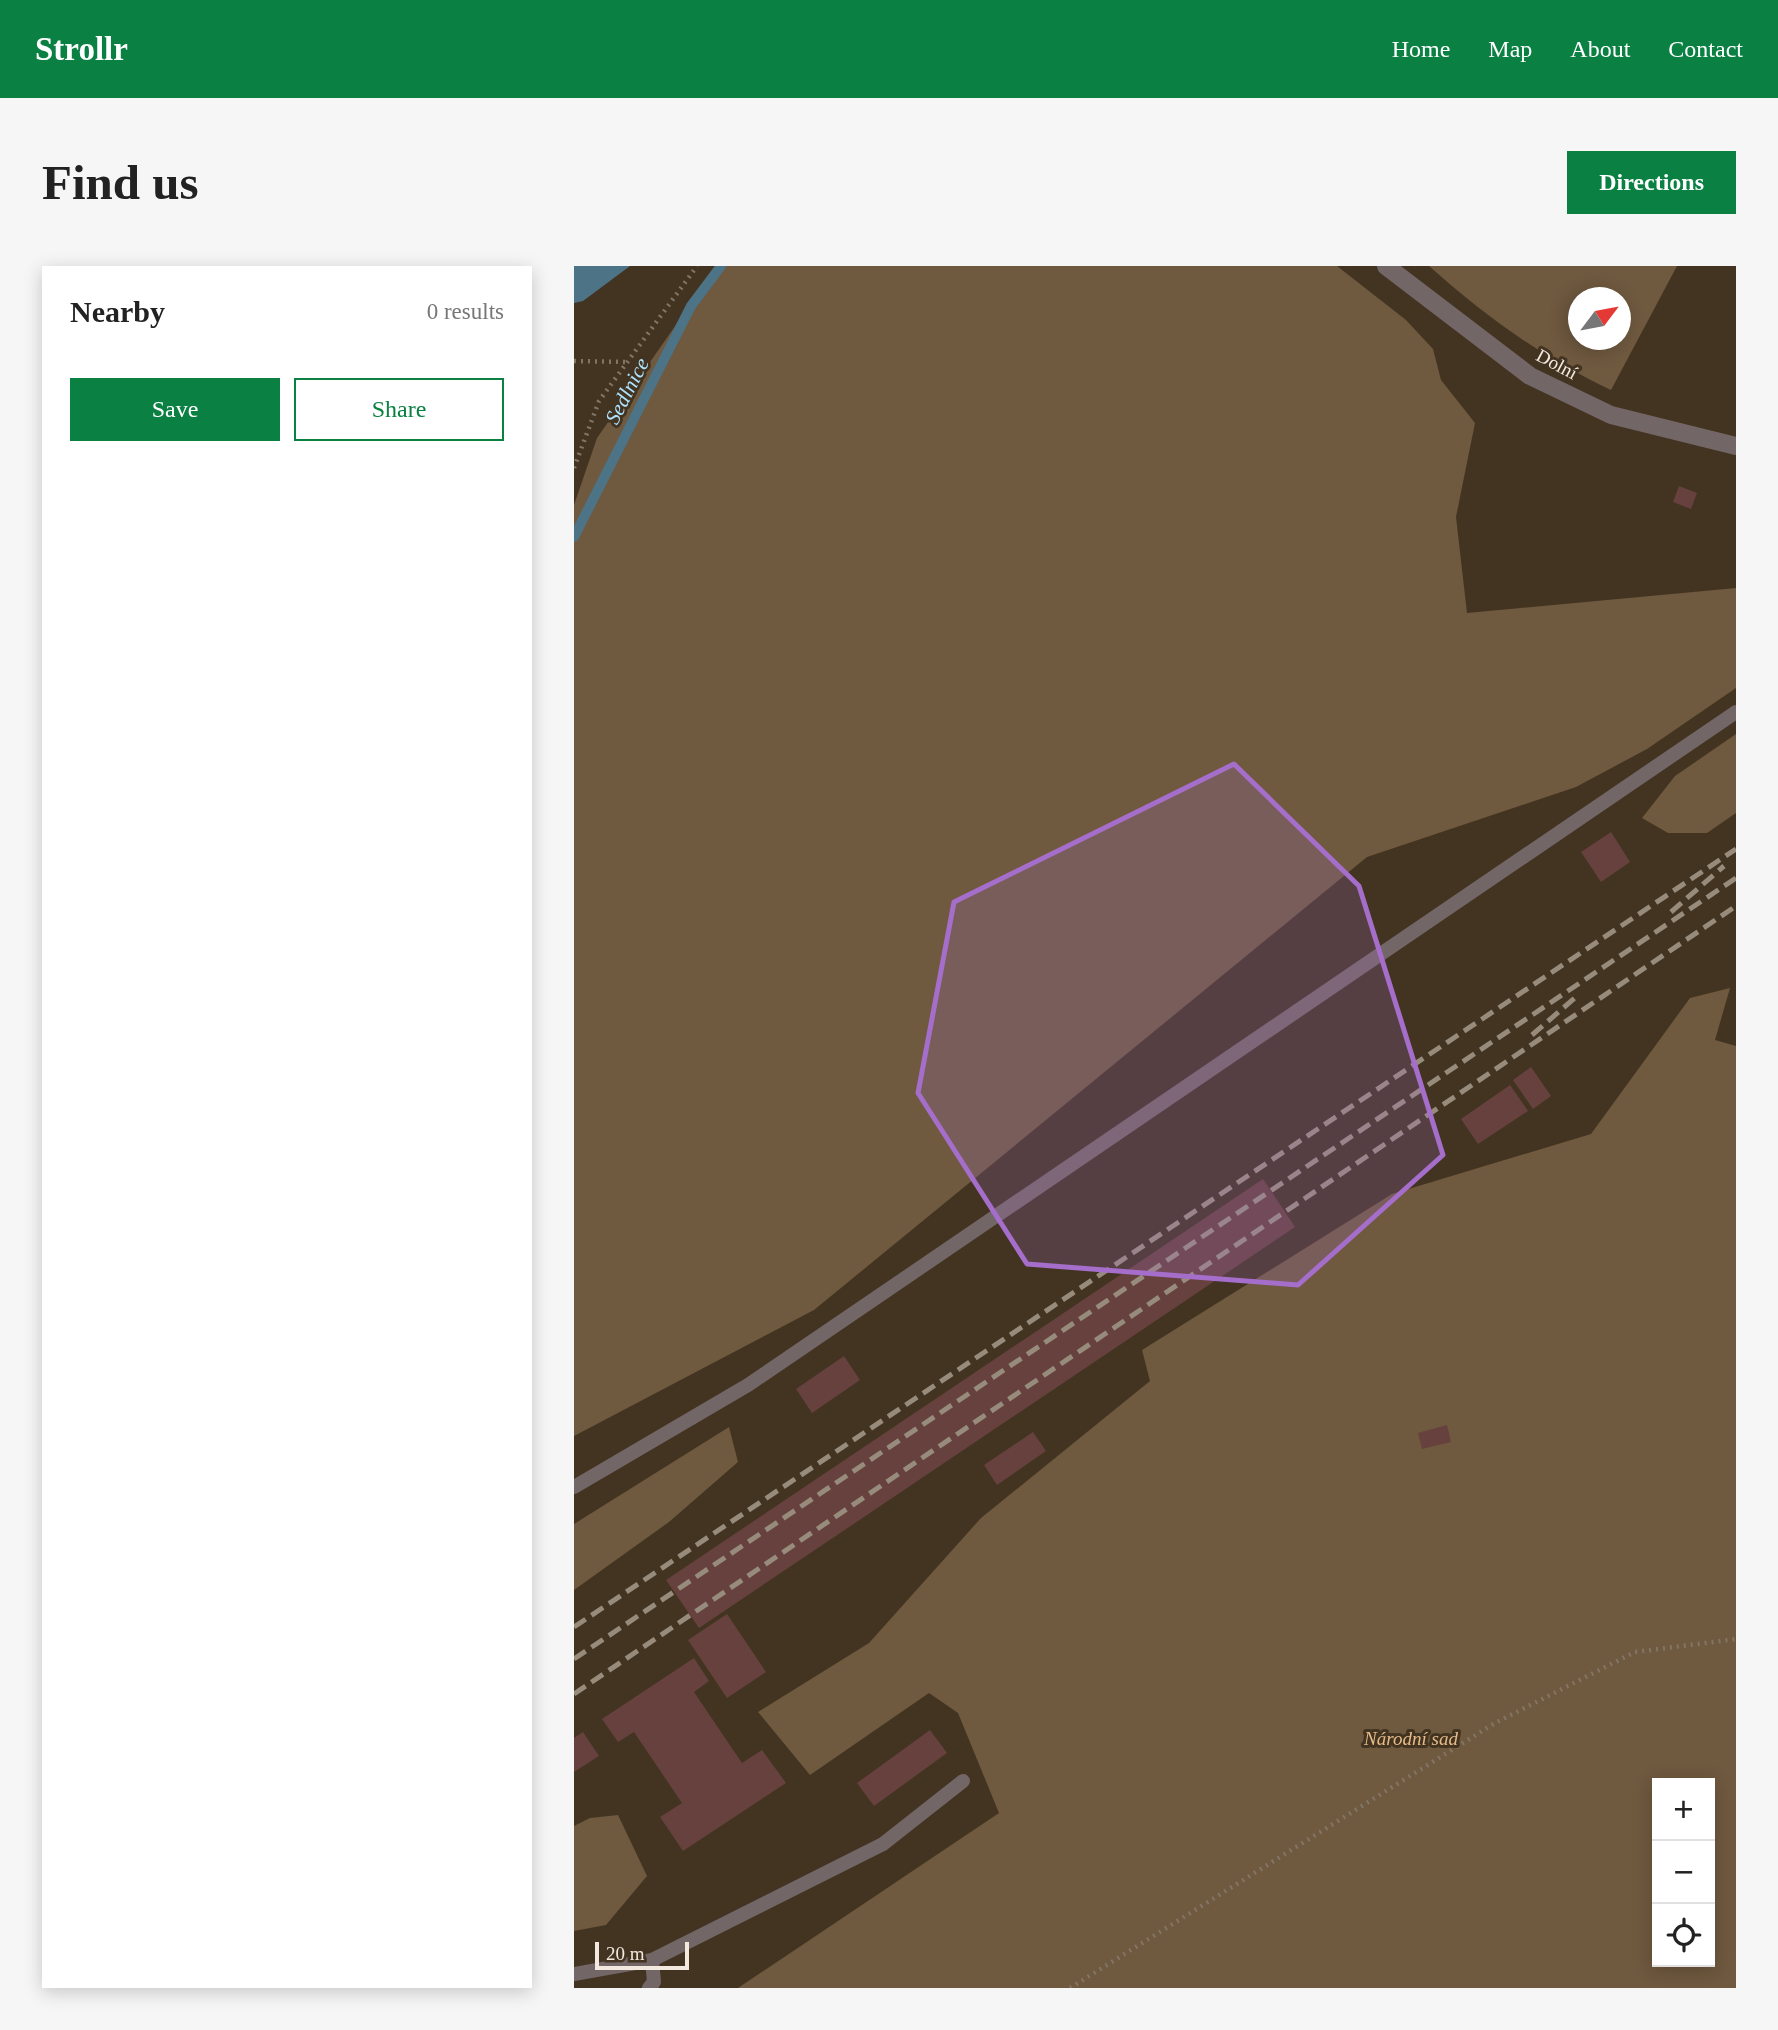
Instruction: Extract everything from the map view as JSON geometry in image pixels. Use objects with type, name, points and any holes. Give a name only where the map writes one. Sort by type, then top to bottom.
[{"type":"street","name":"Dolní","points":[[1386,266],[1530,376],[1611,415],[1736,446]]},
{"type":"lane","points":[[574,1487],[760,1377],[1736,712]]},
{"type":"lane","points":[[574,1974],[652,1960],[883,1844],[964,1781]]},
{"type":"lane","points":[[649,1988],[654,1982],[652,1960]]},
{"type":"path","points":[[574,468],[599,401],[697,266]]},
{"type":"path","points":[[574,361],[628,362]]},
{"type":"path","points":[[1070,1988],[1495,1723],[1635,1652],[1736,1639]]},
{"type":"highlighted area","points":[[1234,764],[1359,886],[1443,1155],[1298,1285],[1027,1264],[918,1093],[954,902]]},
{"type":"green space","points":[[717,266],[1337,266],[1406,320],[1433,349],[1441,380],[1475,423],[1456,517],[1467,613],[1736,588],[1736,688],[1647,749],[1576,787],[1367,857],[814,1310],[574,1436],[574,505],[597,438]]},
{"type":"green space","points":[[1429,266],[1677,266],[1611,390],[1538,350],[1493,319]]},
{"type":"green space","points":[[1736,734],[1736,813],[1707,833],[1668,833],[1642,818],[1675,776]]},
{"type":"green space","name":"Národní sad","points":[[1730,988],[1715,1040],[1736,1046],[1736,1988],[738,1988],[999,1813],[958,1713],[929,1693],[810,1775],[758,1712],[869,1643],[981,1518],[1150,1381],[1142,1350],[1392,1194],[1591,1134],[1690,998]]},
{"type":"green space","points":[[729,1427],[738,1462],[669,1522],[574,1590],[574,1524]]},
{"type":"green space","points":[[618,1815],[647,1876],[606,1925],[574,1931],[574,1826],[590,1818]]},
{"type":"water","points":[[574,266],[630,266],[583,301],[574,303]]},
{"type":"building","points":[[1679,486],[1697,493],[1691,509],[1673,502]]},
{"type":"building","points":[[1611,832],[1630,862],[1601,882],[1581,852]]},
{"type":"building","points":[[1531,1067],[1551,1096],[1533,1109],[1513,1080]]},
{"type":"building","points":[[1510,1085],[1528,1111],[1478,1144],[1461,1119]]},
{"type":"building","points":[[1263,1179],[1295,1227],[699,1628],[666,1580]]},
{"type":"building","points":[[844,1356],[860,1380],[812,1413],[796,1389]]},
{"type":"building","points":[[1447,1425],[1451,1442],[1422,1449],[1418,1433]]},
{"type":"building","points":[[1033,1432],[1046,1451],[997,1485],[984,1465]]},
{"type":"building","points":[[727,1614],[766,1672],[727,1698],[688,1640]]},
{"type":"building","points":[[694,1658],[709,1681],[694,1692],[742,1763],[762,1750],[786,1783],[683,1851],[660,1817],[682,1803],[634,1732],[618,1742],[602,1719]]},
{"type":"building","points":[[930,1730],[947,1753],[874,1806],[857,1783]]},
{"type":"building","points":[[583,1732],[599,1756],[574,1772],[574,1738]]},
{"type":"waterway","name":"Sedlnice","points":[[574,537],[691,306],[721,266]]},
{"type":"railway","points":[[574,1627],[1736,849]]},
{"type":"railway","points":[[1671,912],[1724,866]]},
{"type":"railway","points":[[574,1659],[1736,878]]},
{"type":"railway","points":[[574,1694],[1736,906]]},
{"type":"railway","points":[[1532,1035],[1577,996]]}]
